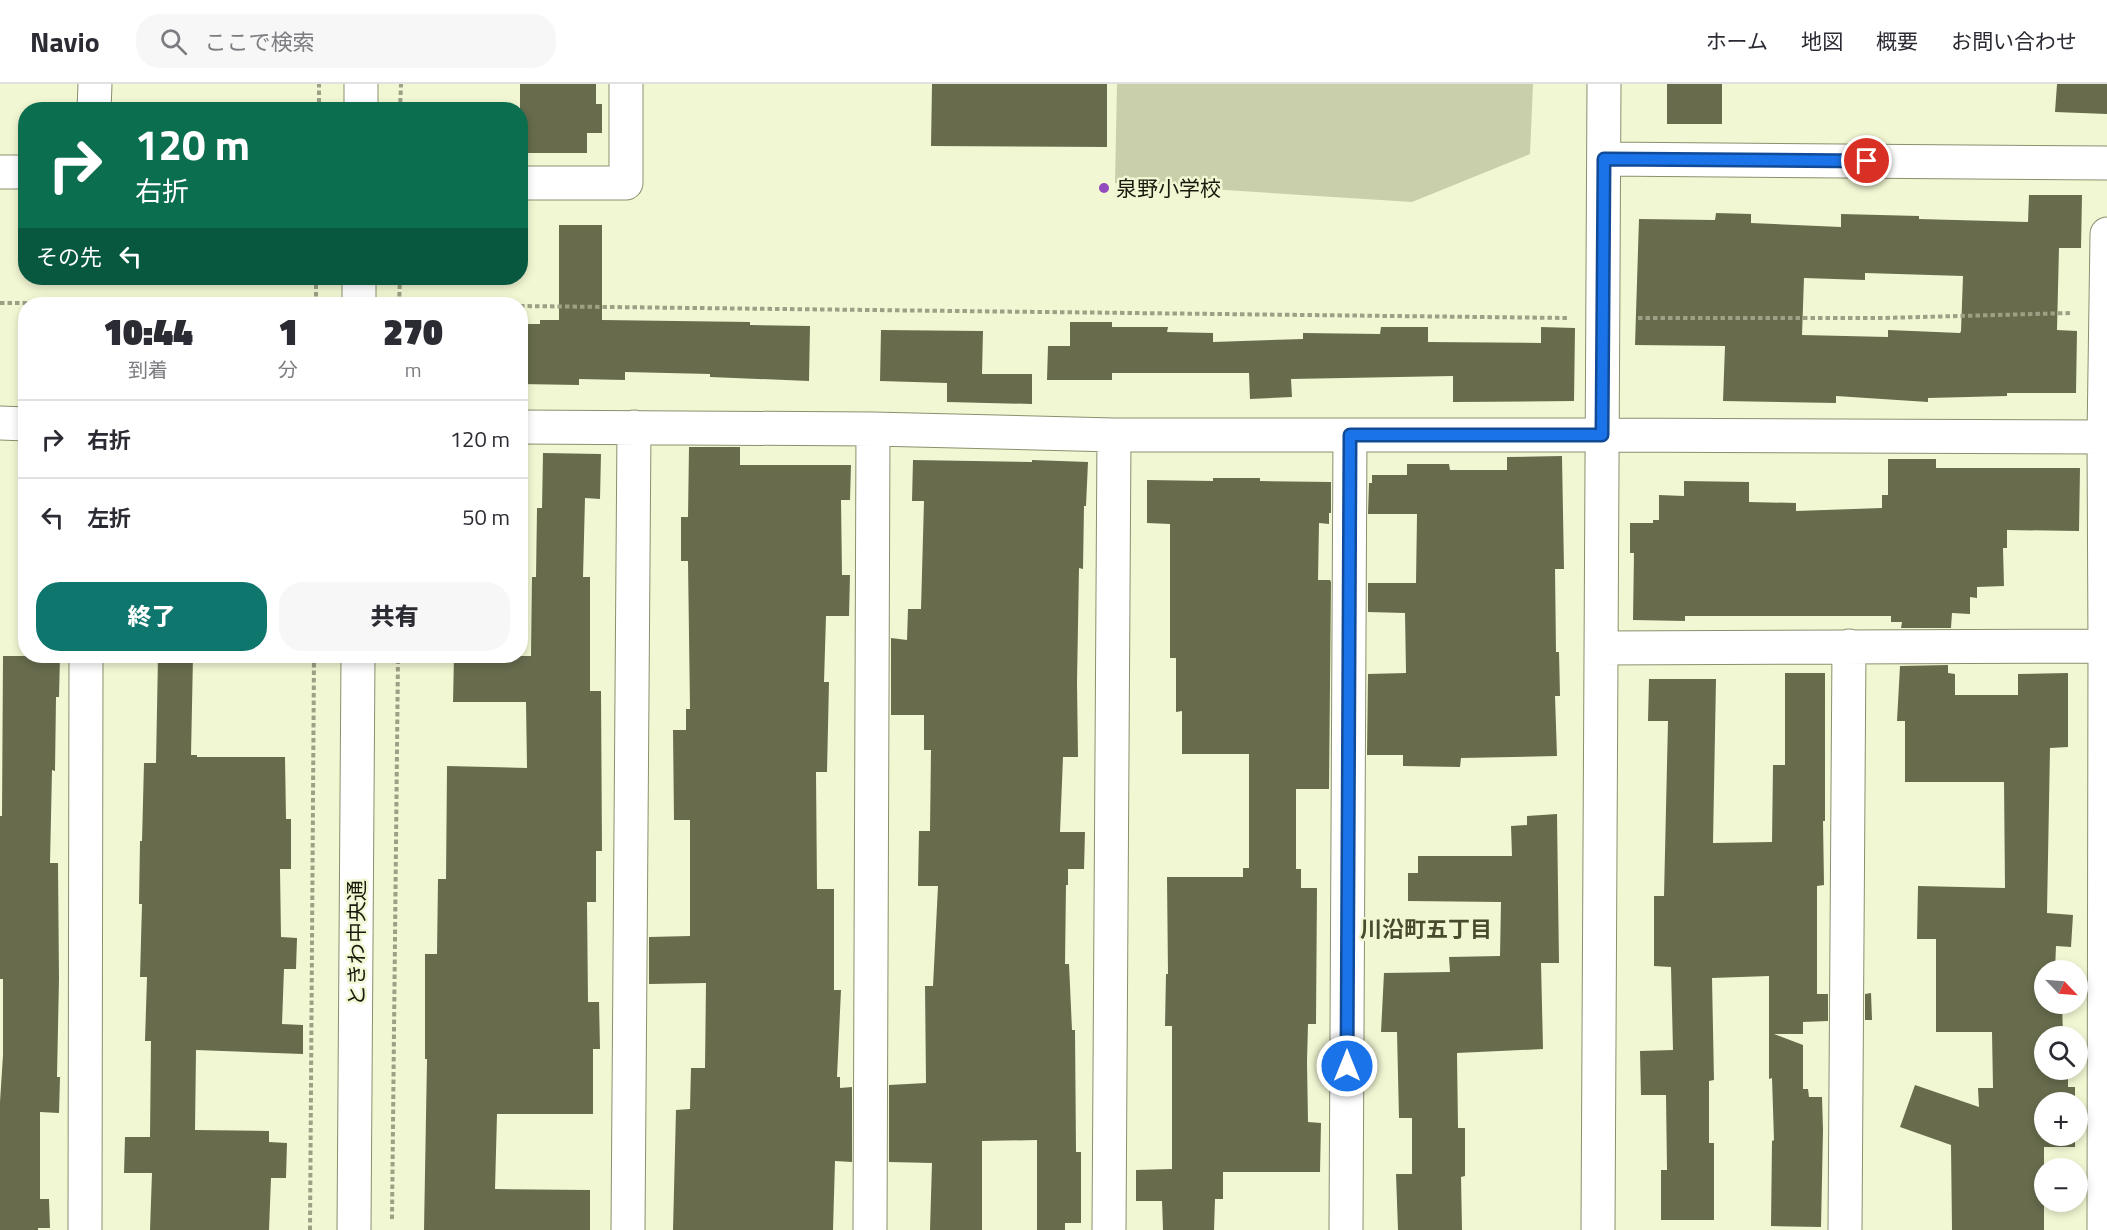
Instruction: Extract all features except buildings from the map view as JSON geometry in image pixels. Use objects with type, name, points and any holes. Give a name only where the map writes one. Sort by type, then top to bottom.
[{"type":"street","points":[[94,84],[94,102]]},
{"type":"street","points":[[361,102],[362,84]]},
{"type":"street","points":[[528,183],[626,183],[626,84]]},
{"type":"street","points":[[1598,1230],[1604,84]]},
{"type":"street","points":[[1604,159],[2107,163]]},
{"type":"street","points":[[0,172],[18,172]]},
{"type":"street","points":[[2104,1230],[2104,437],[2107,234]]},
{"type":"street","points":[[0,423],[18,424]]},
{"type":"street","points":[[528,427],[873,429],[1114,435],[2104,437]]},
{"type":"street","points":[[627,1230],[634,427]]},
{"type":"street","points":[[870,1230],[873,429]]},
{"type":"street","points":[[1109,1230],[1114,435]]},
{"type":"street","points":[[1346,1230],[1350,435]]},
{"type":"street","points":[[1845,1230],[1849,646]]},
{"type":"street","points":[[1601,648],[2105,646]]},
{"type":"street","points":[[85,1230],[86,663]]},
{"type":"street","name":"ときわ中央通","points":[[354,1230],[358,663]]},
{"type":"path","points":[[319,84],[319,102]]},
{"type":"path","points":[[400,84],[400,102]]},
{"type":"path","points":[[0,303],[18,303]]},
{"type":"path","points":[[528,306],[1603,318],[1883,318],[2106,312]]},
{"type":"path","points":[[310,1230],[314,663]]},
{"type":"path","points":[[392,1230],[398,663]]},
{"type":"green space","points":[[1117,84],[1533,84],[1530,154],[1412,202],[1115,183]]},
{"type":"place","name":"泉野小学校","points":[[1104,188]]},
{"type":"district","name":"川沿町五丁目","points":[[1426,929]]},
{"type":"route","points":[[1347,1066],[1350,435],[1602,435],[1604,159],[1867,161]]}]
